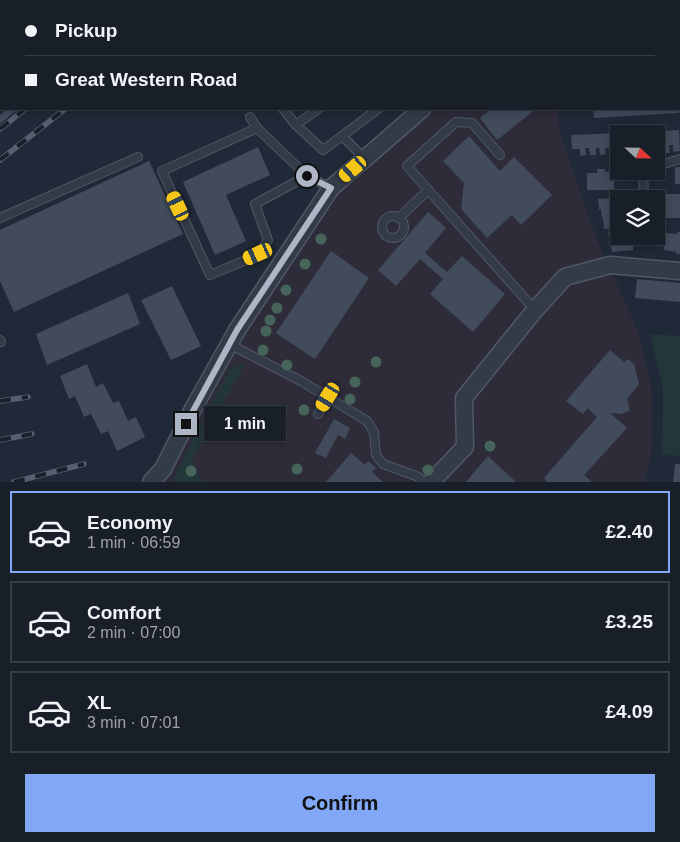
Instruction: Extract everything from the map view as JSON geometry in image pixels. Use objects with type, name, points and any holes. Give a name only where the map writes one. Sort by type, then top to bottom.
[{"type":"street","points":[[151,482],[164,468],[194,408],[247,314],[331,188],[421,110]]},
{"type":"street","points":[[431,482],[465,446],[464,398],[535,310],[565,277],[610,265],[680,271]]},
{"type":"lane","points":[[284,110],[296,125],[323,150],[377,110]]},
{"type":"lane","points":[[296,125],[317,110]]},
{"type":"lane","points":[[250,117],[256,128],[307,176],[331,188]]},
{"type":"lane","points":[[500,155],[472,123],[456,122],[407,166],[535,310]]},
{"type":"lane","points":[[256,128],[162,170],[210,275],[258,254],[268,240],[255,204],[307,176]]},
{"type":"lane","points":[[342,136],[364,159]]},
{"type":"lane","points":[[0,218],[138,157]]},
{"type":"lane","points":[[665,164],[680,159]]},
{"type":"lane","points":[[399,218],[428,190]]},
{"type":"lane","points":[[229,344],[328,397],[366,421],[374,432],[376,455],[383,464],[416,476],[425,482]]},
{"type":"lane","points":[[318,414],[328,397]]},
{"type":"shaded area","points":[[421,110],[558,110],[559,129],[595,235],[639,333],[652,391],[653,443],[645,482],[151,482],[331,188]]},
{"type":"shaded area","points":[[650,334],[680,336],[680,456],[662,455],[663,390]]},
{"type":"shaded area","points":[[245,364],[192,458],[198,476],[208,482],[174,482],[176,472],[231,368]]},
{"type":"building","points":[[7,110],[17,110],[0,124],[0,115]]},
{"type":"building","points":[[490,110],[535,110],[497,140],[480,118]]},
{"type":"building","points":[[593,110],[679,110],[679,113],[594,118]]},
{"type":"building","points":[[679,130],[680,151],[673,152],[673,145],[669,145],[670,153],[665,153],[665,131]]},
{"type":"building","points":[[610,133],[610,148],[605,148],[606,154],[600,155],[599,148],[596,148],[596,155],[590,155],[589,148],[585,148],[586,155],[580,156],[580,149],[572,149],[571,135]]},
{"type":"building","points":[[469,136],[500,171],[514,157],[552,195],[521,225],[512,215],[487,238],[461,209],[464,183],[443,161]]},
{"type":"building","points":[[258,147],[270,175],[226,195],[246,241],[215,255],[183,182]]},
{"type":"building","points":[[149,161],[183,234],[14,312],[0,281],[0,230]]},
{"type":"building","points":[[675,167],[680,167],[680,184],[675,184]]},
{"type":"building","points":[[597,169],[605,169],[605,172],[610,172],[610,180],[614,180],[614,190],[587,190],[587,173],[597,173]]},
{"type":"building","points":[[665,194],[680,194],[680,218],[665,218]]},
{"type":"building","points":[[610,198],[610,229],[604,229],[598,199]]},
{"type":"building","points":[[428,212],[446,228],[425,253],[447,272],[462,256],[505,294],[473,332],[430,294],[443,279],[420,259],[396,286],[378,270]]},
{"type":"building","points":[[680,232],[680,254],[664,250],[665,233],[676,234]]},
{"type":"building","points":[[611,245],[633,245],[633,250],[612,252]]},
{"type":"building","points":[[331,251],[369,278],[315,359],[276,333]]},
{"type":"building","points":[[637,279],[680,283],[680,302],[635,298]]},
{"type":"building","points":[[172,286],[201,346],[171,360],[141,300]]},
{"type":"building","points":[[128,293],[140,324],[47,365],[36,334]]},
{"type":"building","points":[[610,350],[624,362],[628,359],[634,364],[639,384],[627,399],[630,411],[620,414],[610,413],[627,428],[584,475],[592,482],[547,482],[544,478],[597,417],[588,408],[583,414],[566,401]]},
{"type":"building","points":[[87,364],[96,387],[103,383],[113,403],[119,401],[128,421],[136,417],[145,437],[117,451],[108,431],[101,434],[91,414],[84,417],[75,396],[69,399],[60,376]]},
{"type":"building","points":[[334,419],[350,428],[345,439],[338,435],[326,458],[315,453]]},
{"type":"building","points":[[351,453],[365,465],[368,461],[376,468],[372,472],[383,482],[326,482]]},
{"type":"building","points":[[488,456],[516,482],[466,482]]},
{"type":"building","points":[[675,464],[680,464],[680,482],[673,482]]},
{"type":"railway","points":[[0,129],[24,110]]},
{"type":"railway","points":[[0,160],[64,110]]},
{"type":"railway","points":[[0,401],[28,397]]},
{"type":"railway","points":[[0,440],[32,434]]},
{"type":"railway","points":[[14,482],[84,464]]},
{"type":"route","points":[[186,424],[237,330],[331,188],[307,176]]}]
